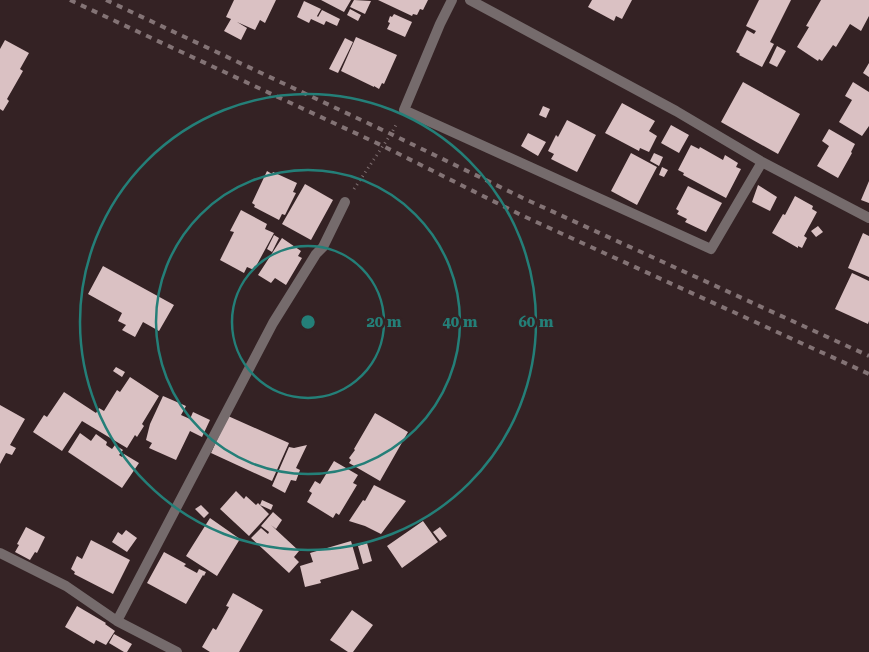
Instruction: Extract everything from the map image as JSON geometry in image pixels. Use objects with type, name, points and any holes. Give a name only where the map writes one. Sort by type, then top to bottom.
[{"type":"street","points":[[452,0],[404,110],[711,249],[762,162]]},
{"type":"street","points":[[470,0],[676,112],[762,162],[869,218]]},
{"type":"street","points":[[117,620],[273,323],[316,254],[323,247],[345,202]]},
{"type":"street","points":[[0,553],[66,586],[117,620],[177,652]]},
{"type":"path","points":[[345,202],[391,134],[404,110]]},
{"type":"building","points":[[234,0],[276,0],[265,23],[260,20],[255,30],[237,22],[247,28],[241,40],[224,31],[231,19],[226,17]]},
{"type":"building","points":[[321,0],[351,0],[344,12]]},
{"type":"building","points":[[354,0],[371,1],[365,14],[350,7]]},
{"type":"building","points":[[378,0],[428,0],[423,10],[420,9],[417,15],[413,14],[412,16]]},
{"type":"building","points":[[592,0],[632,0],[622,19],[616,16],[614,21],[588,7]]},
{"type":"building","points":[[759,0],[791,0],[770,42],[774,44],[762,67],[736,52],[747,30],[754,34],[756,31],[746,26]]},
{"type":"building","points":[[821,0],[869,0],[869,16],[861,31],[850,24],[836,47],[833,45],[822,61],[819,59],[818,61],[797,47],[809,27],[806,26]]},
{"type":"building","points":[[304,1],[321,9],[318,17],[322,10],[340,19],[337,26],[326,21],[324,25],[311,19],[309,23],[297,17]]},
{"type":"building","points":[[350,9],[361,15],[358,21],[347,15]]},
{"type":"building","points":[[394,14],[412,22],[405,37],[387,29],[390,23],[388,22],[390,16],[392,17]]},
{"type":"building","points":[[356,37],[397,55],[384,84],[382,83],[379,89],[341,71]]},
{"type":"building","points":[[345,38],[353,42],[338,73],[329,69]]},
{"type":"building","points":[[5,40],[29,53],[20,69],[23,71],[7,99],[9,101],[3,111],[0,109],[0,49]]},
{"type":"building","points":[[777,46],[786,51],[777,67],[769,63]]},
{"type":"building","points":[[869,63],[869,77],[863,73]]},
{"type":"building","points":[[743,82],[800,114],[778,154],[721,122]]},
{"type":"building","points":[[853,82],[869,92],[869,126],[862,136],[839,122],[852,100],[845,96]]},
{"type":"building","points":[[622,103],[655,121],[649,131],[657,136],[649,152],[640,148],[639,151],[605,133]]},
{"type":"building","points":[[543,106],[550,109],[546,118],[539,115]]},
{"type":"building","points":[[567,120],[596,135],[577,172],[551,159],[554,154],[548,151],[556,135],[558,137]]},
{"type":"building","points":[[671,125],[689,135],[679,153],[661,143]]},
{"type":"building","points":[[829,129],[855,144],[838,178],[817,166],[829,146],[822,141]]},
{"type":"building","points":[[528,133],[546,142],[538,156],[521,146]]},
{"type":"building","points":[[691,145],[699,149],[700,147],[723,160],[725,155],[738,163],[736,167],[741,169],[726,198],[683,175],[684,173],[678,170]]},
{"type":"building","points":[[631,153],[657,167],[637,205],[611,191]]},
{"type":"building","points":[[654,153],[663,157],[659,166],[650,161]]},
{"type":"building","points":[[662,167],[668,170],[664,177],[659,175]]},
{"type":"building","points":[[267,171],[297,183],[293,192],[296,193],[285,215],[282,214],[279,220],[254,207],[255,205],[252,203]]},
{"type":"building","points":[[869,181],[869,203],[861,200]]},
{"type":"building","points":[[305,184],[333,200],[311,240],[282,224]]},
{"type":"building","points":[[758,185],[777,197],[770,211],[752,202]]},
{"type":"building","points":[[688,186],[722,203],[706,232],[685,222],[687,219],[677,214],[679,211],[676,209]]},
{"type":"building","points":[[795,196],[813,206],[812,209],[817,212],[804,236],[807,238],[802,248],[798,246],[798,248],[772,233],[783,214],[785,215]]},
{"type":"building","points":[[241,210],[267,224],[265,229],[274,233],[254,270],[247,267],[244,273],[220,260],[234,232],[230,231]]},
{"type":"building","points":[[818,226],[823,232],[816,237],[811,231]]},
{"type":"building","points":[[863,233],[869,236],[869,277],[848,268]]},
{"type":"building","points":[[274,235],[279,238],[272,252],[267,249]]},
{"type":"building","points":[[282,238],[301,251],[298,256],[302,258],[286,285],[275,278],[271,283],[258,275]]},
{"type":"building","points":[[103,266],[174,305],[159,331],[143,322],[135,337],[122,330],[126,325],[118,321],[122,313],[88,294]]},
{"type":"building","points":[[852,273],[869,281],[868,324],[835,309]]},
{"type":"building","points":[[116,367],[125,372],[122,377],[113,371]]},
{"type":"building","points":[[130,377],[159,396],[142,424],[144,426],[137,437],[135,435],[127,448],[82,421],[62,451],[33,432],[44,415],[47,417],[64,392],[96,413],[99,408],[104,411],[117,390],[120,392]]},
{"type":"building","points":[[163,396],[186,406],[181,415],[190,419],[193,412],[210,420],[202,437],[190,431],[176,460],[149,448],[152,443],[146,440],[150,424]]},
{"type":"building","points":[[0,405],[25,419],[10,445],[16,448],[12,455],[6,453],[0,464]]},
{"type":"building","points":[[375,413],[408,432],[380,481],[349,463],[351,460],[349,458]]},
{"type":"building","points":[[228,416],[289,443],[272,481],[211,453]]},
{"type":"building","points":[[80,433],[91,441],[96,434],[107,442],[106,445],[112,449],[115,445],[123,450],[119,455],[122,457],[124,454],[139,463],[122,488],[68,452]]},
{"type":"building","points":[[307,445],[296,468],[300,470],[296,481],[291,480],[285,493],[272,486],[289,447],[294,448]]},
{"type":"building","points":[[334,461],[358,475],[353,483],[357,485],[339,515],[336,513],[333,518],[307,502],[312,493],[309,491],[315,481],[320,484]]},
{"type":"building","points":[[374,485],[406,501],[381,534],[349,521],[363,500],[365,501]]},
{"type":"building","points":[[236,491],[244,499],[246,496],[256,505],[258,503],[269,514],[249,536],[220,509]]},
{"type":"building","points":[[262,500],[273,505],[271,510],[260,505]]},
{"type":"building","points":[[201,505],[209,513],[204,518],[195,509]]},
{"type":"building","points":[[273,512],[282,520],[276,529],[271,525],[299,551],[294,557],[299,562],[289,573],[251,538],[261,528],[268,534],[269,532],[261,526]]},
{"type":"building","points":[[210,518],[240,539],[217,576],[186,556]]},
{"type":"building","points":[[423,521],[438,542],[402,568],[387,546]]},
{"type":"building","points":[[26,527],[45,537],[37,553],[35,552],[30,560],[15,552]]},
{"type":"building","points":[[440,527],[447,536],[440,541],[433,532]]},
{"type":"building","points":[[126,530],[137,538],[127,552],[112,542],[118,532],[122,535]]},
{"type":"building","points":[[91,540],[130,560],[113,594],[74,574],[75,572],[71,569],[77,556],[82,559]]},
{"type":"building","points":[[351,541],[359,569],[320,580],[321,583],[305,587],[300,566],[313,562],[310,553]]},
{"type":"building","points":[[367,543],[372,561],[363,564],[358,546]]},
{"type":"building","points":[[164,552],[186,564],[184,566],[197,573],[199,569],[206,572],[186,604],[147,583]]},
{"type":"building","points":[[233,593],[263,610],[239,652],[210,652],[202,647],[213,628],[216,630],[229,607],[226,606]]},
{"type":"building","points":[[77,606],[106,623],[115,631],[106,645],[96,640],[94,644],[65,627]]},
{"type":"building","points":[[352,610],[373,625],[353,652],[348,652],[330,640]]},
{"type":"building","points":[[114,634],[132,644],[127,652],[109,643]]},
{"type":"railway","points":[[70,0],[383,146],[521,215],[869,374]]},
{"type":"railway","points":[[106,0],[525,199],[869,356]]}]
